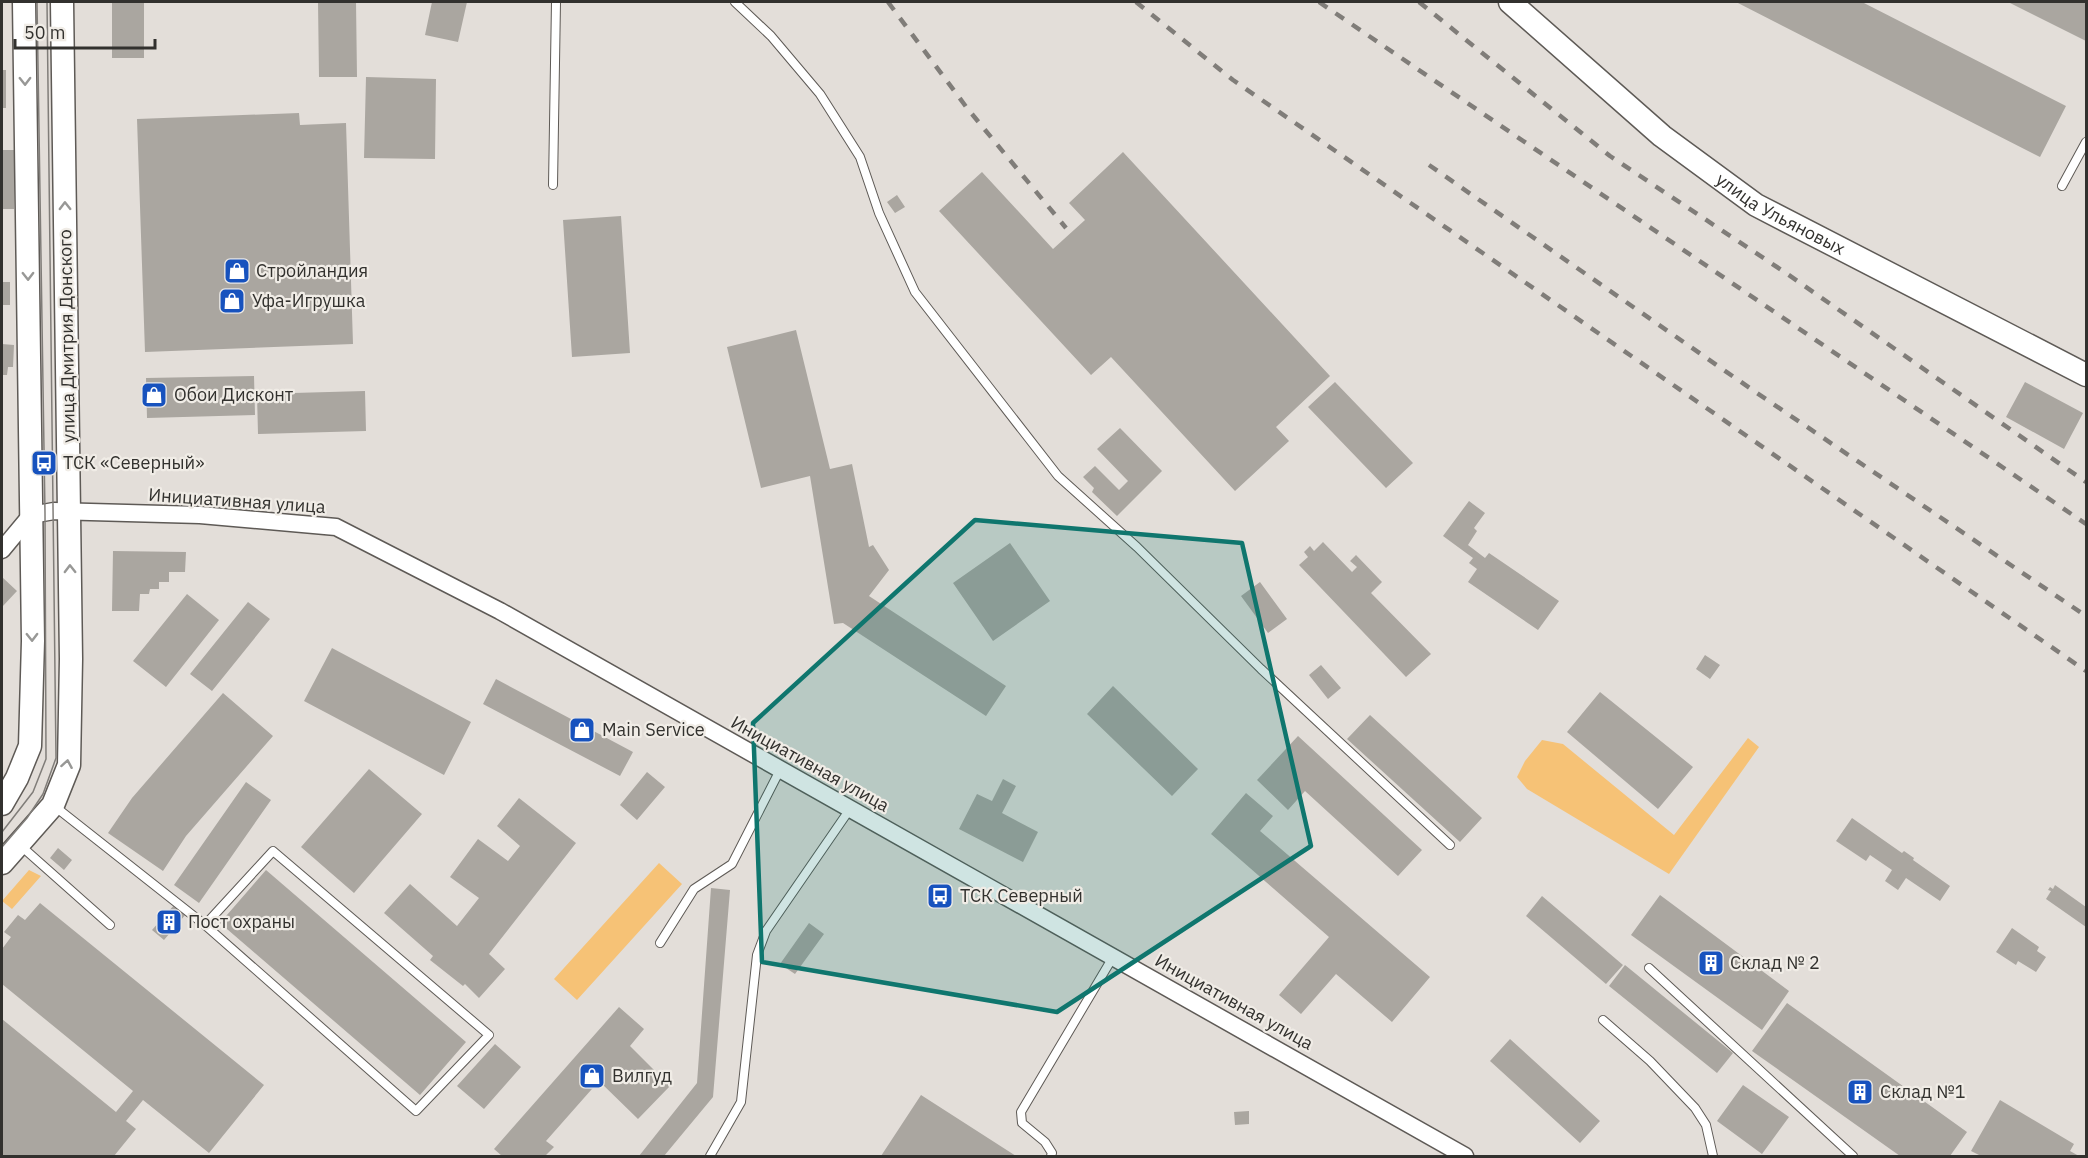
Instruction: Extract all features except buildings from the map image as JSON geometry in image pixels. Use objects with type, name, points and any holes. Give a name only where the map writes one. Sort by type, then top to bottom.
[{"type":"street","points":[[2,804],[17,778],[30,746],[33,641],[24,2]]},
{"type":"street","name":"улица Дмитрия Донского","points":[[2,863],[53,805],[69,765],[71,658],[62,2]]},
{"type":"street","name":"улица Ульяновых","points":[[1510,2],[1662,136],[1756,205],[2086,375]]},
{"type":"street","name":"Инициативная улица","points":[[31,515],[69,511],[200,515],[336,527],[500,611],[1465,1156]]},
{"type":"street","points":[[2,550],[31,515]]},
{"type":"lane","points":[[553,185],[556,2]]},
{"type":"lane","points":[[735,2],[771,36],[820,94],[860,157],[879,213],[915,292],[1058,476],[1137,547],[1261,669],[1450,845]]},
{"type":"lane","points":[[2062,186],[2086,142]]},
{"type":"lane","points":[[660,943],[694,889],[732,864],[780,770]]},
{"type":"lane","points":[[53,805],[205,926],[416,1110],[489,1035],[273,851],[205,926]]},
{"type":"lane","points":[[710,1156],[741,1102],[758,956],[766,932],[850,809]]},
{"type":"lane","points":[[19,844],[110,925]]},
{"type":"lane","points":[[1051,1156],[1052,1153],[1045,1142],[1022,1123],[1021,1112],[1113,957]]},
{"type":"lane","points":[[1649,968],[1853,1156]]},
{"type":"lane","points":[[1603,1020],[1650,1061],[1695,1108],[1706,1125],[1713,1156]]},
{"type":"highlighted area","points":[[975,520],[1242,543],[1311,846],[1057,1012],[762,962],[753,723]]},
{"type":"shaded area","points":[[1748,738],[1759,747],[1669,874],[1527,789],[1517,777],[1525,761],[1542,740],[1563,744],[1674,835]]},
{"type":"shaded area","points":[[659,863],[682,884],[577,1000],[554,979]]},
{"type":"shaded area","points":[[29,870],[41,876],[12,909],[2,901]]},
{"type":"tram line","points":[[2,832],[33,792],[46,759],[45,513],[37,2]]},
{"type":"tram line","points":[[2,847],[27,818],[43,794],[56,758],[47,2]]},
{"type":"railway","points":[[888,2],[967,108],[1066,228]]},
{"type":"railway","points":[[1136,2],[1233,80],[2086,671]]},
{"type":"railway","points":[[1319,2],[2086,524]]},
{"type":"railway","points":[[1419,2],[1610,156],[1783,271],[2086,482]]},
{"type":"railway","points":[[1429,165],[1754,391],[2086,616]]},
{"type":"place","name":"Стройландия","points":[[237,271]]},
{"type":"place","name":"Уфа-Игрушка","points":[[232,301]]},
{"type":"place","name":"Обои Дисконт","points":[[154,395]]},
{"type":"place","name":"ТСК «Северный»","points":[[44,463]]},
{"type":"place","name":"Main Service","points":[[582,730]]},
{"type":"place","name":"ТСК Северный","points":[[940,896]]},
{"type":"place","name":"Пост охраны","points":[[169,922]]},
{"type":"place","name":"Склад № 2","points":[[1711,963]]},
{"type":"place","name":"Вилгуд","points":[[592,1076]]},
{"type":"place","name":"Склад №1","points":[[1860,1092]]}]
